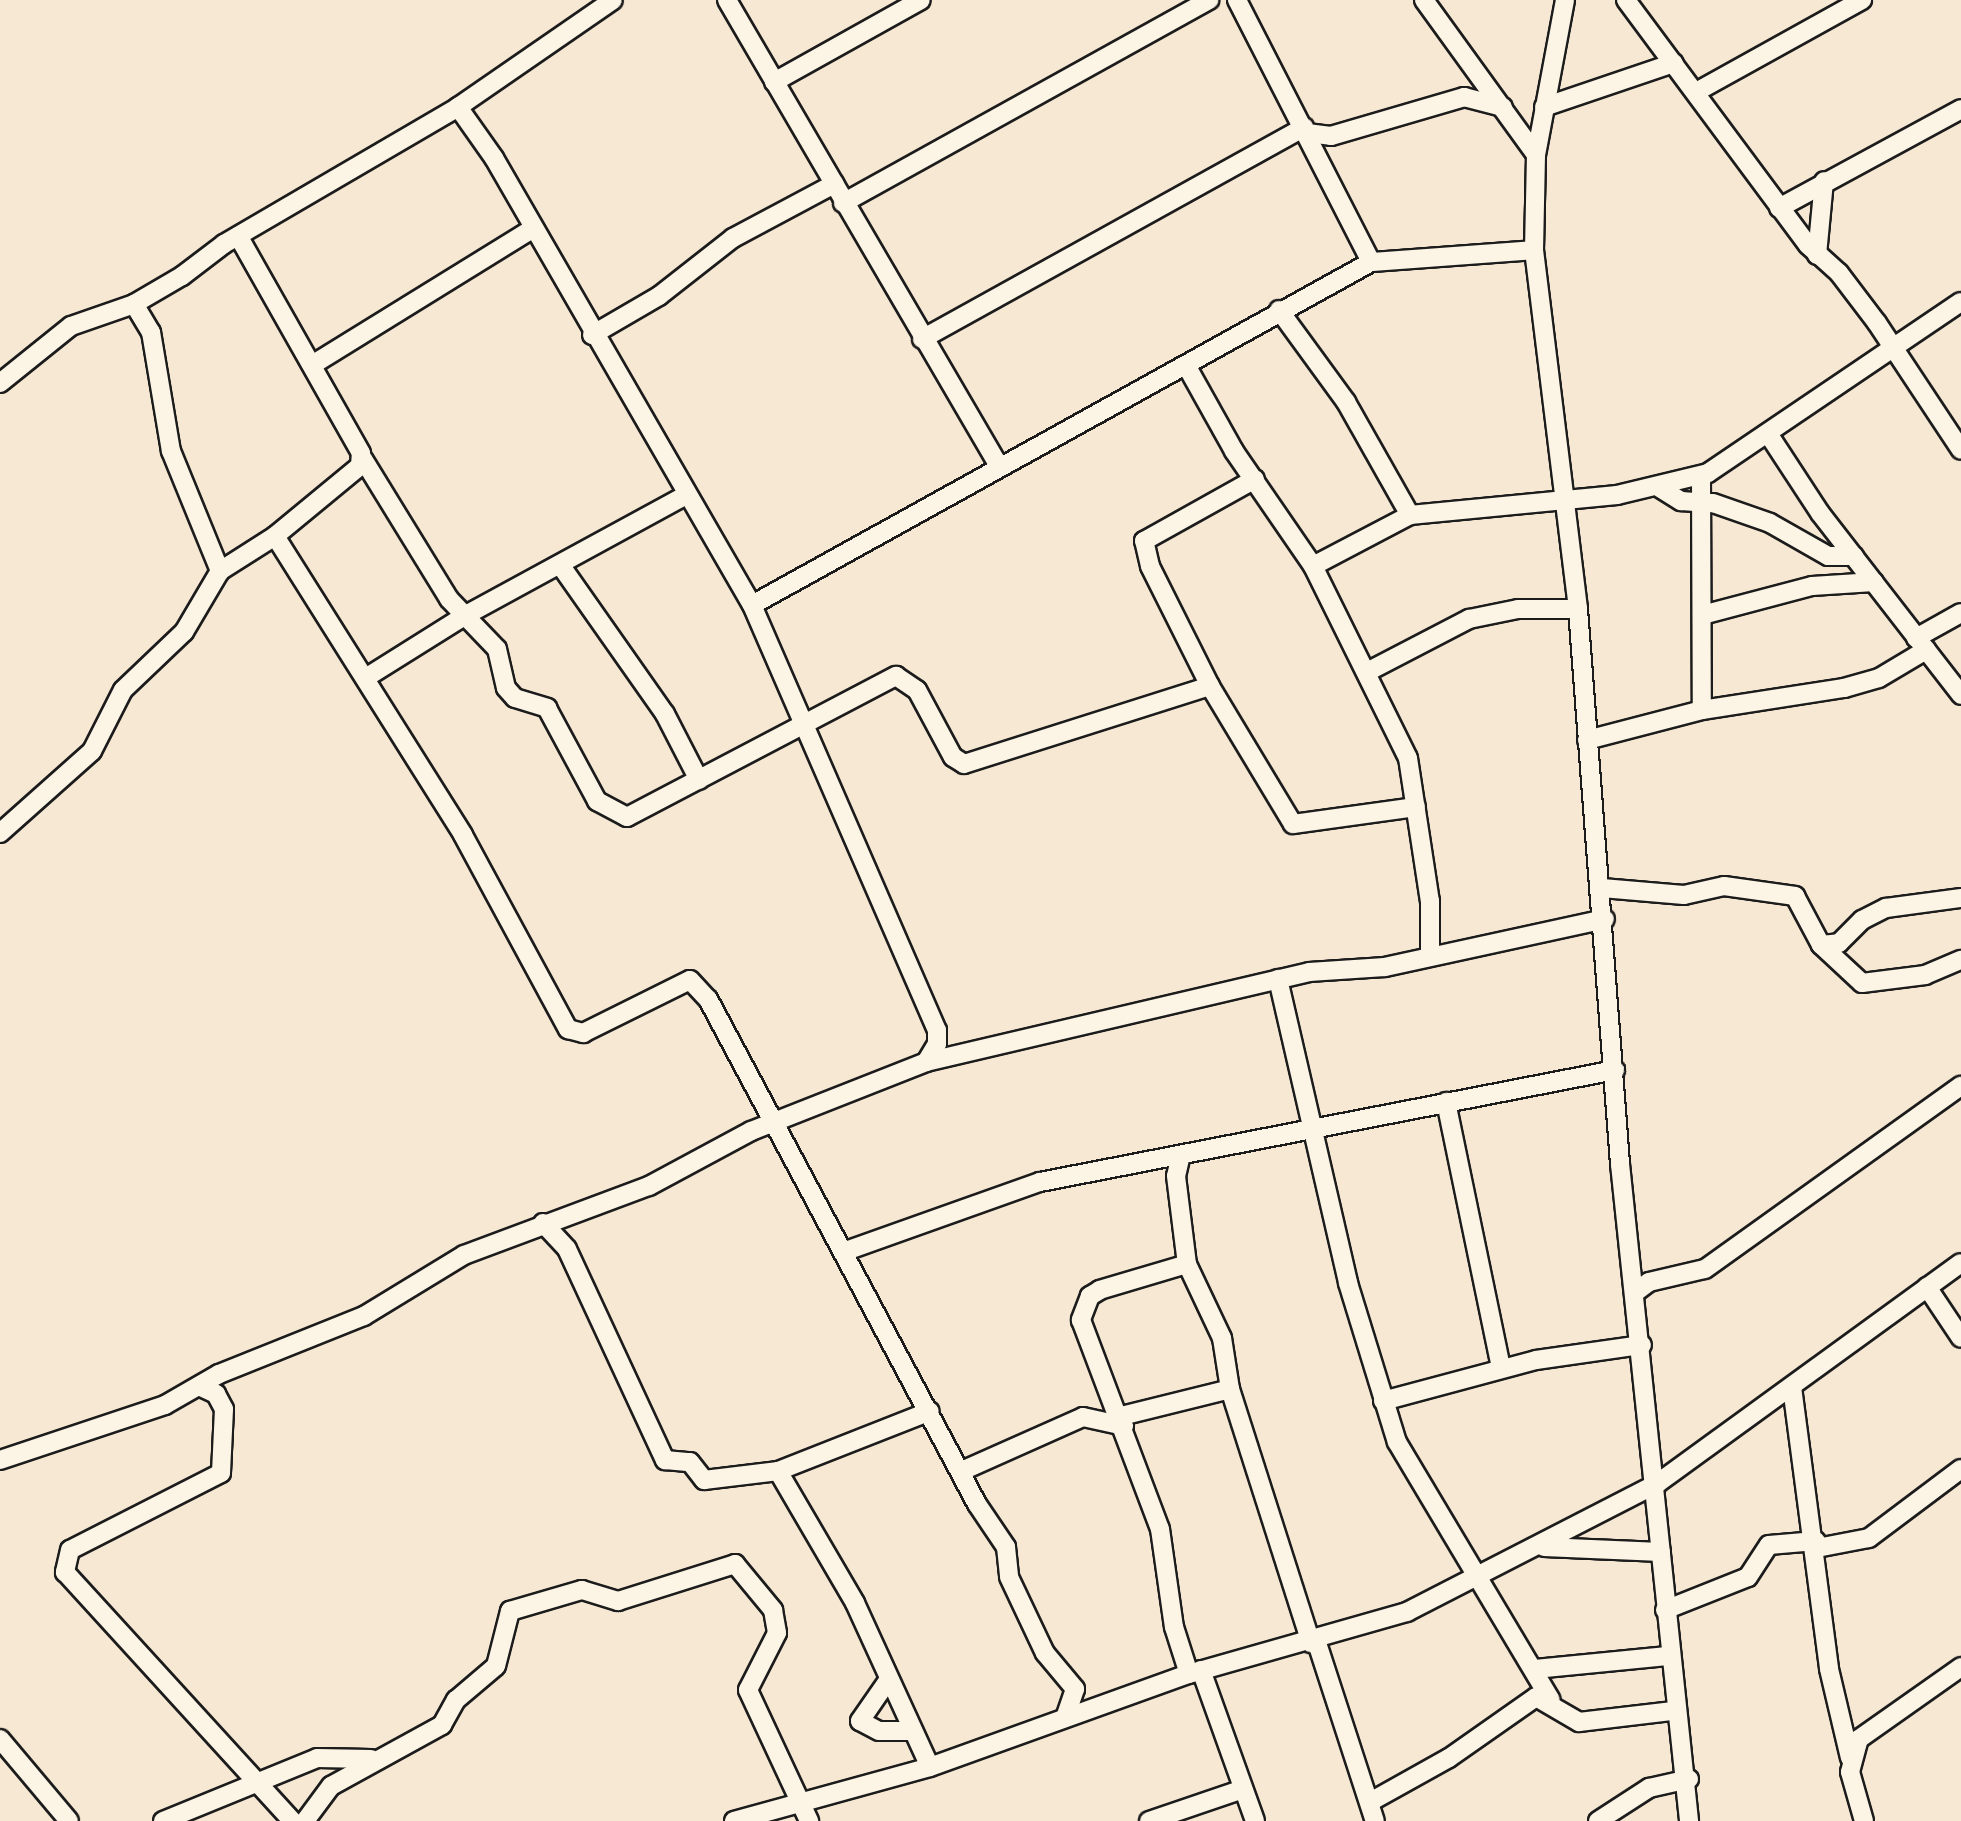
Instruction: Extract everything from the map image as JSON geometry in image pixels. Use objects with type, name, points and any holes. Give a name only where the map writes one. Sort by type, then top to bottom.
[{"type":"street","points":[[0,383],[71,326],[134,304],[238,236],[458,107],[613,0]]},
{"type":"street","points":[[727,0],[922,339],[999,466]]},
{"type":"street","points":[[774,82],[921,0]]},
{"type":"street","points":[[844,203],[1209,0]]},
{"type":"street","points":[[1237,0],[1306,130],[1371,262]]},
{"type":"street","points":[[1424,0],[1536,155]]},
{"type":"street","points":[[1565,0],[1536,155],[1534,250],[1578,609],[1587,740],[1605,919],[1615,1070],[1658,1483],[1672,1711],[1689,1779],[1689,1821]]},
{"type":"street","points":[[1626,0],[1779,208],[1816,255],[1839,273],[1894,348],[1961,450]]},
{"type":"street","points":[[1696,92],[1862,0]]},
{"type":"street","points":[[1544,107],[1674,63]]},
{"type":"street","points":[[922,339],[1306,130],[1331,136],[1464,97],[1503,107]]},
{"type":"street","points":[[458,107],[532,229],[684,496],[752,605],[800,722],[937,1030],[937,1044],[926,1062]]},
{"type":"street","points":[[1779,208],[1824,181],[1961,109]]},
{"type":"street","points":[[1816,255],[1824,181]]},
{"type":"street","points":[[592,335],[660,296],[733,238],[834,184]]},
{"type":"street","points":[[312,365],[532,229]]},
{"type":"street","points":[[238,236],[363,459],[466,615],[497,649],[506,688],[551,712],[597,801],[627,817],[699,780],[800,722],[901,676],[917,690],[953,757],[971,764],[1210,686]]},
{"type":"street","points":[[752,605],[999,466],[1186,365],[1279,310],[1371,262],[1534,250]]},
{"type":"street","points":[[1314,566],[1410,515],[1566,501],[1660,488],[1701,476],[1769,435],[1867,361],[1894,348],[1961,302]]},
{"type":"street","points":[[134,304],[151,332],[171,451],[220,571]]},
{"type":"street","points":[[1279,310],[1346,402],[1410,515]]},
{"type":"street","points":[[1186,365],[1255,479],[1314,566],[1408,758],[1430,901],[1430,952]]},
{"type":"street","points":[[1769,435],[1854,555],[1961,695]]},
{"type":"street","points":[[0,833],[92,751],[123,690],[184,632],[220,571],[275,536],[363,459]]},
{"type":"street","points":[[1701,476],[1698,502],[1706,614],[1702,710]]},
{"type":"street","points":[[1255,479],[1144,541],[1210,686],[1293,824],[1416,807]]},
{"type":"street","points":[[1660,488],[1770,523],[1828,556],[1854,555]]},
{"type":"street","points":[[367,677],[466,615],[561,566],[684,496]]},
{"type":"street","points":[[275,536],[344,653],[367,677],[404,750],[489,880],[568,1029],[583,1033],[693,981],[964,1469],[976,1504],[1006,1547],[1009,1577],[1045,1653],[1075,1689],[1066,1715]]},
{"type":"street","points":[[561,566],[659,706],[699,780]]},
{"type":"street","points":[[1706,614],[1812,586],[1874,582]]},
{"type":"street","points":[[1367,672],[1469,619],[1518,609],[1578,609]]},
{"type":"street","points":[[1587,740],[1702,710],[1844,688],[1879,678],[1961,613]]},
{"type":"street","points":[[1602,888],[1684,895],[1724,886],[1790,895],[1806,909],[1821,945],[1855,979],[1871,984],[1925,975],[1961,960]]},
{"type":"street","points":[[1821,945],[1839,943],[1886,908],[1961,898]]},
{"type":"street","points":[[0,1460],[149,1411],[199,1386],[364,1316],[464,1255],[543,1223],[649,1186],[774,1125],[926,1062],[1278,979],[1385,967],[1430,952],[1605,919]]},
{"type":"street","points":[[1278,979],[1312,1128],[1383,1401],[1397,1442],[1475,1579],[1535,1669],[1551,1700],[1578,1722],[1672,1711]]},
{"type":"street","points":[[843,1252],[1040,1182],[1181,1159],[1312,1128],[1615,1070]]},
{"type":"street","points":[[1637,1291],[1649,1282],[1705,1269],[1961,1086]]},
{"type":"street","points":[[1446,1102],[1500,1368]]},
{"type":"street","points":[[1181,1159],[1176,1177],[1187,1264],[1222,1338],[1230,1389],[1375,1821]]},
{"type":"street","points":[[543,1223],[568,1249],[665,1460],[690,1462],[704,1480],[778,1471],[930,1411]]},
{"type":"street","points":[[734,1821],[806,1813],[1066,1715],[1195,1672],[1314,1643],[1408,1612],[1544,1547],[1658,1483],[1961,1263]]},
{"type":"street","points":[[1187,1264],[1120,1282],[1086,1302],[1082,1331],[1123,1421],[1160,1529],[1174,1628],[1195,1672],[1255,1821]]},
{"type":"street","points":[[1927,1287],[1961,1338]]},
{"type":"street","points":[[1383,1401],[1500,1368],[1642,1345]]},
{"type":"street","points":[[199,1386],[216,1394],[224,1409],[221,1473],[70,1550],[64,1561],[82,1597],[292,1821]]},
{"type":"street","points":[[1793,1387],[1816,1545],[1833,1695],[1850,1758],[1851,1788],[1864,1821]]},
{"type":"street","points":[[1095,1416],[1123,1421],[1230,1389]]},
{"type":"street","points":[[964,1469],[1095,1416],[1113,1398]]},
{"type":"street","points":[[1665,1610],[1748,1577],[1769,1545],[1816,1545],[1869,1538],[1961,1469]]},
{"type":"street","points":[[778,1471],[849,1591],[930,1767]]},
{"type":"street","points":[[1544,1547],[1661,1552]]},
{"type":"street","points":[[305,1821],[325,1791],[372,1759],[434,1732],[456,1700],[492,1671],[510,1611],[582,1590],[618,1601],[735,1564],[775,1617],[777,1633],[748,1690],[806,1813]]},
{"type":"street","points":[[1535,1669],[1667,1656]]},
{"type":"street","points":[[1850,1758],[1877,1721],[1961,1667]]},
{"type":"street","points":[[889,1679],[860,1721],[878,1731],[913,1731]]},
{"type":"street","points":[[1370,1802],[1449,1758],[1531,1700],[1551,1700]]},
{"type":"street","points":[[0,1739],[68,1821]]},
{"type":"street","points":[[163,1821],[253,1780],[328,1756],[372,1759]]},
{"type":"street","points":[[1598,1821],[1649,1788],[1689,1779]]},
{"type":"street","points":[[1150,1821],[1243,1789]]}]
